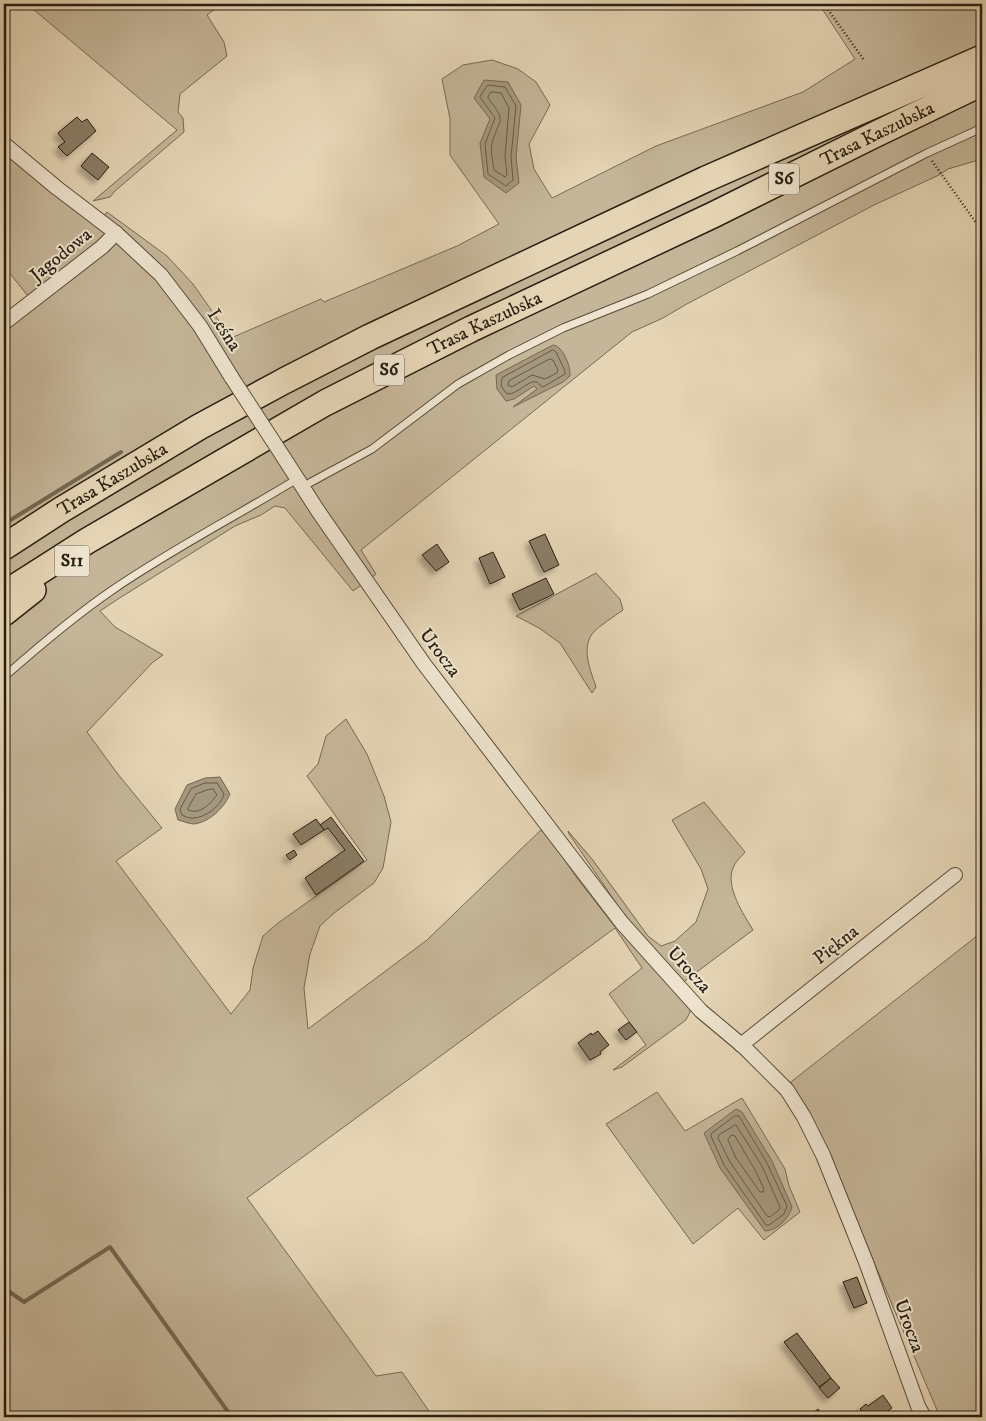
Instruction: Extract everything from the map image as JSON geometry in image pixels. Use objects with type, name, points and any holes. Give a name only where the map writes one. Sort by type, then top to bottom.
[{"type":"highway","name":"Trasa Kaszubska","points":[[11,542],[134,465],[199,427],[284,380],[370,337],[706,179],[982,58]]},
{"type":"highway","name":"Trasa Kaszubska","points":[[4,594],[87,541],[325,403],[406,361],[713,215],[982,83]]},
{"type":"highway","name":"S11","points":[[4,613],[142,509]]},
{"type":"street","name":"Leśna","points":[[4,144],[116,233],[161,275],[200,326],[300,483],[364,578]]},
{"type":"street","name":"Jagodowa","points":[[4,323],[102,247],[116,233]]},
{"type":"street","name":"Urocza","points":[[364,578],[424,664],[622,923],[701,1012],[741,1044],[776,1078],[804,1117],[823,1155],[866,1262],[918,1406],[924,1417]]},
{"type":"street","name":"Piękna","points":[[741,1044],[954,875]]},
{"type":"lane","points":[[4,677],[37,648],[111,591],[237,513],[372,449],[458,384],[508,355],[563,328],[648,294],[927,153],[982,128]]},
{"type":"path","points":[[824,4],[864,60]]},
{"type":"path","points":[[927,153],[982,231]]},
{"type":"shaded area","points":[[27,4],[221,4],[207,15],[224,42],[227,56],[180,94],[178,112],[183,118],[184,132],[110,197],[93,201],[177,130]]},
{"type":"shaded area","points":[[819,4],[982,4],[982,159],[948,169],[874,205],[663,318],[632,332],[361,550],[376,574],[353,591],[285,508],[275,506],[261,515],[235,526],[100,611],[115,627],[163,655],[153,662],[87,732],[117,773],[162,828],[116,861],[231,1014],[250,990],[253,968],[263,936],[278,923],[367,860],[307,776],[318,764],[326,736],[346,719],[367,754],[384,796],[391,822],[383,868],[374,883],[320,926],[310,954],[304,988],[308,1029],[427,940],[543,828],[577,878],[615,927],[619,924],[690,1005],[690,1012],[686,1020],[622,1067],[613,1070],[646,1045],[609,994],[642,968],[615,928],[247,1198],[376,1376],[402,1372],[433,1417],[4,1417],[4,315],[28,296],[4,266],[4,150],[97,224],[107,212],[167,256],[193,284],[231,338],[321,299],[324,302],[457,246],[499,224],[450,155],[450,119],[442,79],[463,65],[492,60],[518,69],[536,82],[550,105],[529,144],[534,169],[552,198],[656,146],[803,92],[855,59]]},
{"type":"shaded area","points":[[596,573],[620,599],[623,610],[598,628],[589,640],[587,654],[596,687],[592,693],[560,643],[539,628],[516,616]]},
{"type":"shaded area","points":[[704,802],[745,852],[734,866],[731,884],[737,901],[753,930],[682,983],[627,919],[568,831],[592,859],[648,936],[661,946],[675,941],[696,922],[708,889],[701,869],[672,820]]},
{"type":"shaded area","points":[[982,932],[982,1417],[940,1417],[824,1145],[787,1085]]},
{"type":"shaded area","points":[[657,1092],[685,1131],[742,1098],[785,1169],[789,1186],[800,1212],[764,1240],[738,1208],[693,1244],[606,1124]]},
{"type":"water","points":[[484,80],[508,82],[521,105],[516,157],[519,183],[506,193],[484,177],[480,143],[490,119],[474,98]]},
{"type":"water","points":[[553,345],[560,349],[566,358],[570,376],[563,382],[513,407],[537,389],[534,386],[514,399],[506,401],[497,389],[496,375]]},
{"type":"water","points":[[220,777],[230,794],[220,809],[200,823],[192,824],[178,820],[175,809],[187,785],[205,778]]},
{"type":"water","points":[[736,1109],[742,1112],[772,1161],[792,1207],[782,1223],[774,1229],[765,1231],[720,1168],[704,1133]]},
{"type":"building","points":[[77,117],[82,122],[87,119],[96,131],[67,156],[58,147],[65,142],[58,133]]},
{"type":"building","points":[[92,153],[109,167],[98,180],[81,166]]},
{"type":"building","points":[[545,534],[559,565],[544,572],[529,541]]},
{"type":"building","points":[[437,544],[449,562],[436,571],[422,555]]},
{"type":"building","points":[[493,552],[505,577],[490,584],[479,558]]},
{"type":"building","points":[[546,578],[554,594],[520,610],[512,594]]},
{"type":"building","points":[[331,817],[364,861],[316,895],[305,878],[345,850],[328,828],[324,830],[320,825]]},
{"type":"building","points":[[316,819],[324,830],[301,845],[293,834]]},
{"type":"building","points":[[294,850],[297,855],[290,860],[286,855]]},
{"type":"building","points":[[629,1022],[637,1032],[626,1040],[618,1030]]},
{"type":"building","points":[[598,1031],[609,1045],[600,1052],[601,1054],[590,1060],[578,1043],[591,1033],[592,1035]]},
{"type":"building","points":[[857,1277],[867,1303],[854,1308],[843,1282]]},
{"type":"building","points":[[797,1333],[831,1378],[819,1387],[784,1342]]},
{"type":"building","points":[[831,1378],[840,1388],[828,1398],[819,1388]]},
{"type":"building","points":[[883,1395],[892,1408],[880,1417],[853,1417],[862,1411],[860,1409],[866,1404],[868,1406]]},
{"type":"building","points":[[818,1409],[824,1417],[808,1417]]},
{"type":"waterway","points":[[4,524],[121,452]]},
{"type":"waterway","points":[[4,1288],[24,1302],[110,1247],[231,1416]]}]
